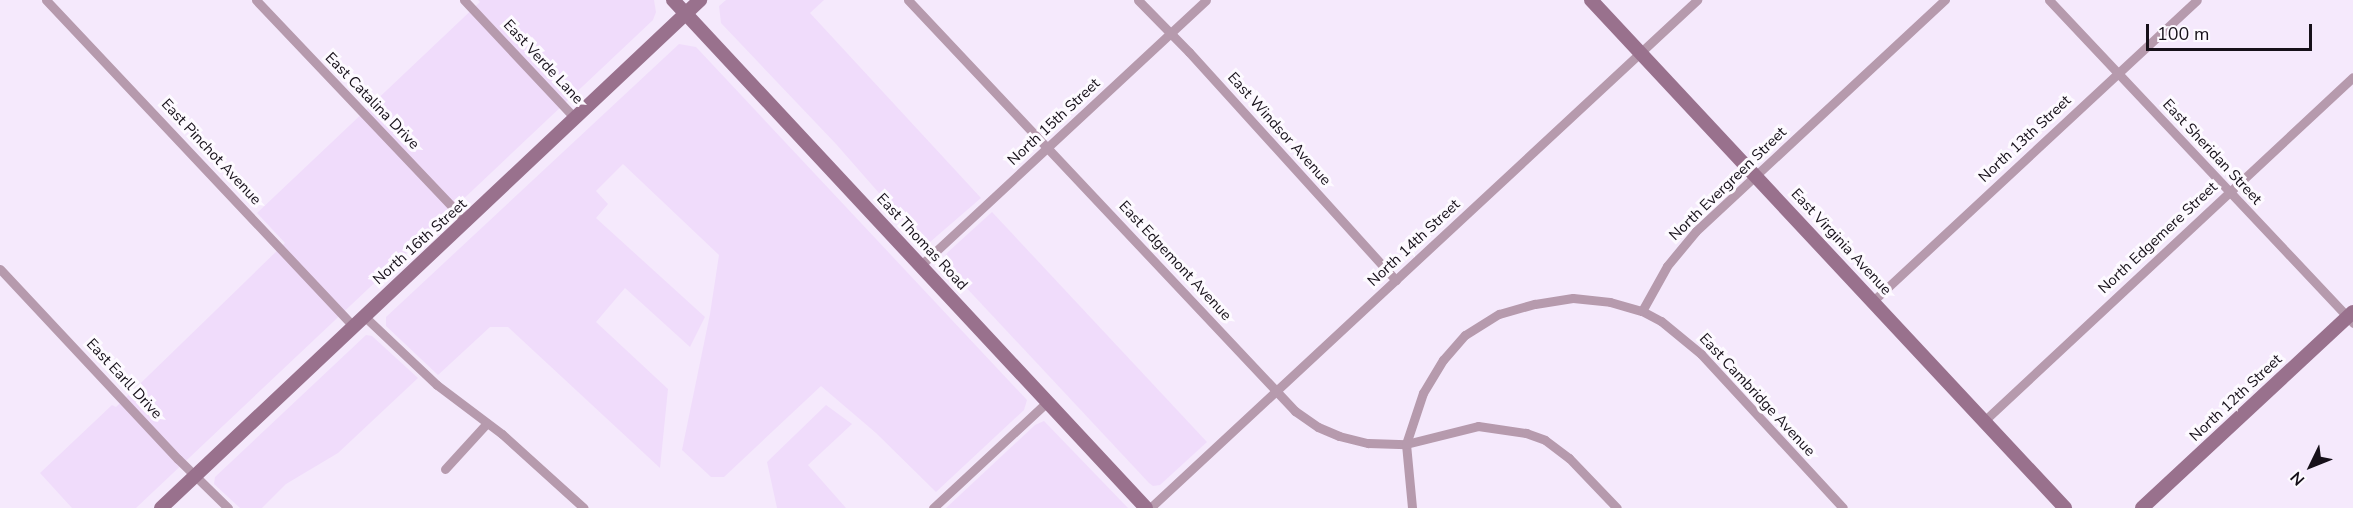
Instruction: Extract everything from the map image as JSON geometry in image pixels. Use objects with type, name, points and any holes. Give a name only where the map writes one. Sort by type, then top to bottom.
[{"type":"main road","name":"East Thomas Road","points":[[673,0],[1148,508]]},
{"type":"main road","name":"North 16th Street","points":[[161,508],[700,0]]},
{"type":"main road","name":"East Virginia Avenue","points":[[1591,0],[2066,508]]},
{"type":"main road","name":"North 12th Street","points":[[2142,508],[2351,317]]},
{"type":"street","name":"East Pinchot Avenue","points":[[46,0],[353,326]]},
{"type":"street","name":"East Catalina Drive","points":[[256,0],[467,222]]},
{"type":"street","name":"East Verde Lane","points":[[464,0],[575,118]]},
{"type":"street","name":"East Edgemont Avenue","points":[[908,0],[1034,136],[1049,147],[1276,392],[1318,427],[1368,443],[1406,444]]},
{"type":"street","name":"East Windsor Avenue","points":[[1138,0],[1396,280]]},
{"type":"street","name":"North 15th Street","points":[[921,265],[1206,0]]},
{"type":"street","name":"North 14th Street","points":[[1148,508],[1697,0]]},
{"type":"street","name":"North Evergreen Street","points":[[1642,311],[1667,266],[1681,248],[1945,0]]},
{"type":"street","name":"East Sheridan Street","points":[[2049,0],[2229,192],[2351,317]]},
{"type":"street","name":"North 13th Street","points":[[1873,301],[2197,0]]},
{"type":"street","name":"North Edgemere Street","points":[[1984,421],[2353,77]]},
{"type":"street","name":"East Earll Drive","points":[[0,269],[228,508]]},
{"type":"street","points":[[1412,508],[1406,444],[1423,393],[1443,360],[1465,335],[1499,314],[1535,304],[1573,298],[1610,302],[1642,311]]},
{"type":"street","name":"East Cambridge Avenue","points":[[1642,311],[1661,321],[1701,354],[1843,508]]},
{"type":"street","points":[[364,316],[437,385],[529,457],[584,508]]},
{"type":"street","points":[[933,508],[1047,401]]},
{"type":"street","points":[[445,469],[487,423]]},
{"type":"street","points":[[1406,444],[1478,426],[1508,428],[1526,433],[1545,440],[1569,458],[1617,508]]},
{"type":"shaded area","points":[[478,0],[654,0],[656,12],[653,20],[136,508],[72,508],[40,473],[112,405],[116,407],[285,243],[257,213],[480,2]]},
{"type":"shaded area","points":[[726,0],[824,0],[810,13],[981,198],[930,242],[922,242],[836,144],[721,23],[719,6]]},
{"type":"shaded area","points":[[679,44],[696,47],[1027,400],[1024,410],[936,492],[876,433],[821,386],[724,477],[711,477],[682,450],[710,314],[719,255],[623,164],[596,191],[608,204],[596,218],[705,317],[690,347],[625,288],[596,322],[668,389],[660,468],[508,327],[490,327],[438,375],[386,326],[386,317]]},
{"type":"shaded area","points":[[992,212],[1207,442],[1160,485],[1153,486],[1149,483],[946,266],[944,257],[948,252]]},
{"type":"shaded area","points":[[366,335],[372,336],[418,378],[338,453],[286,484],[262,508],[240,508],[214,484],[215,477]]},
{"type":"shaded area","points":[[826,405],[852,424],[808,465],[846,508],[777,508],[767,462]]},
{"type":"shaded area","points":[[1044,421],[1128,508],[946,508],[1035,425]]}]
